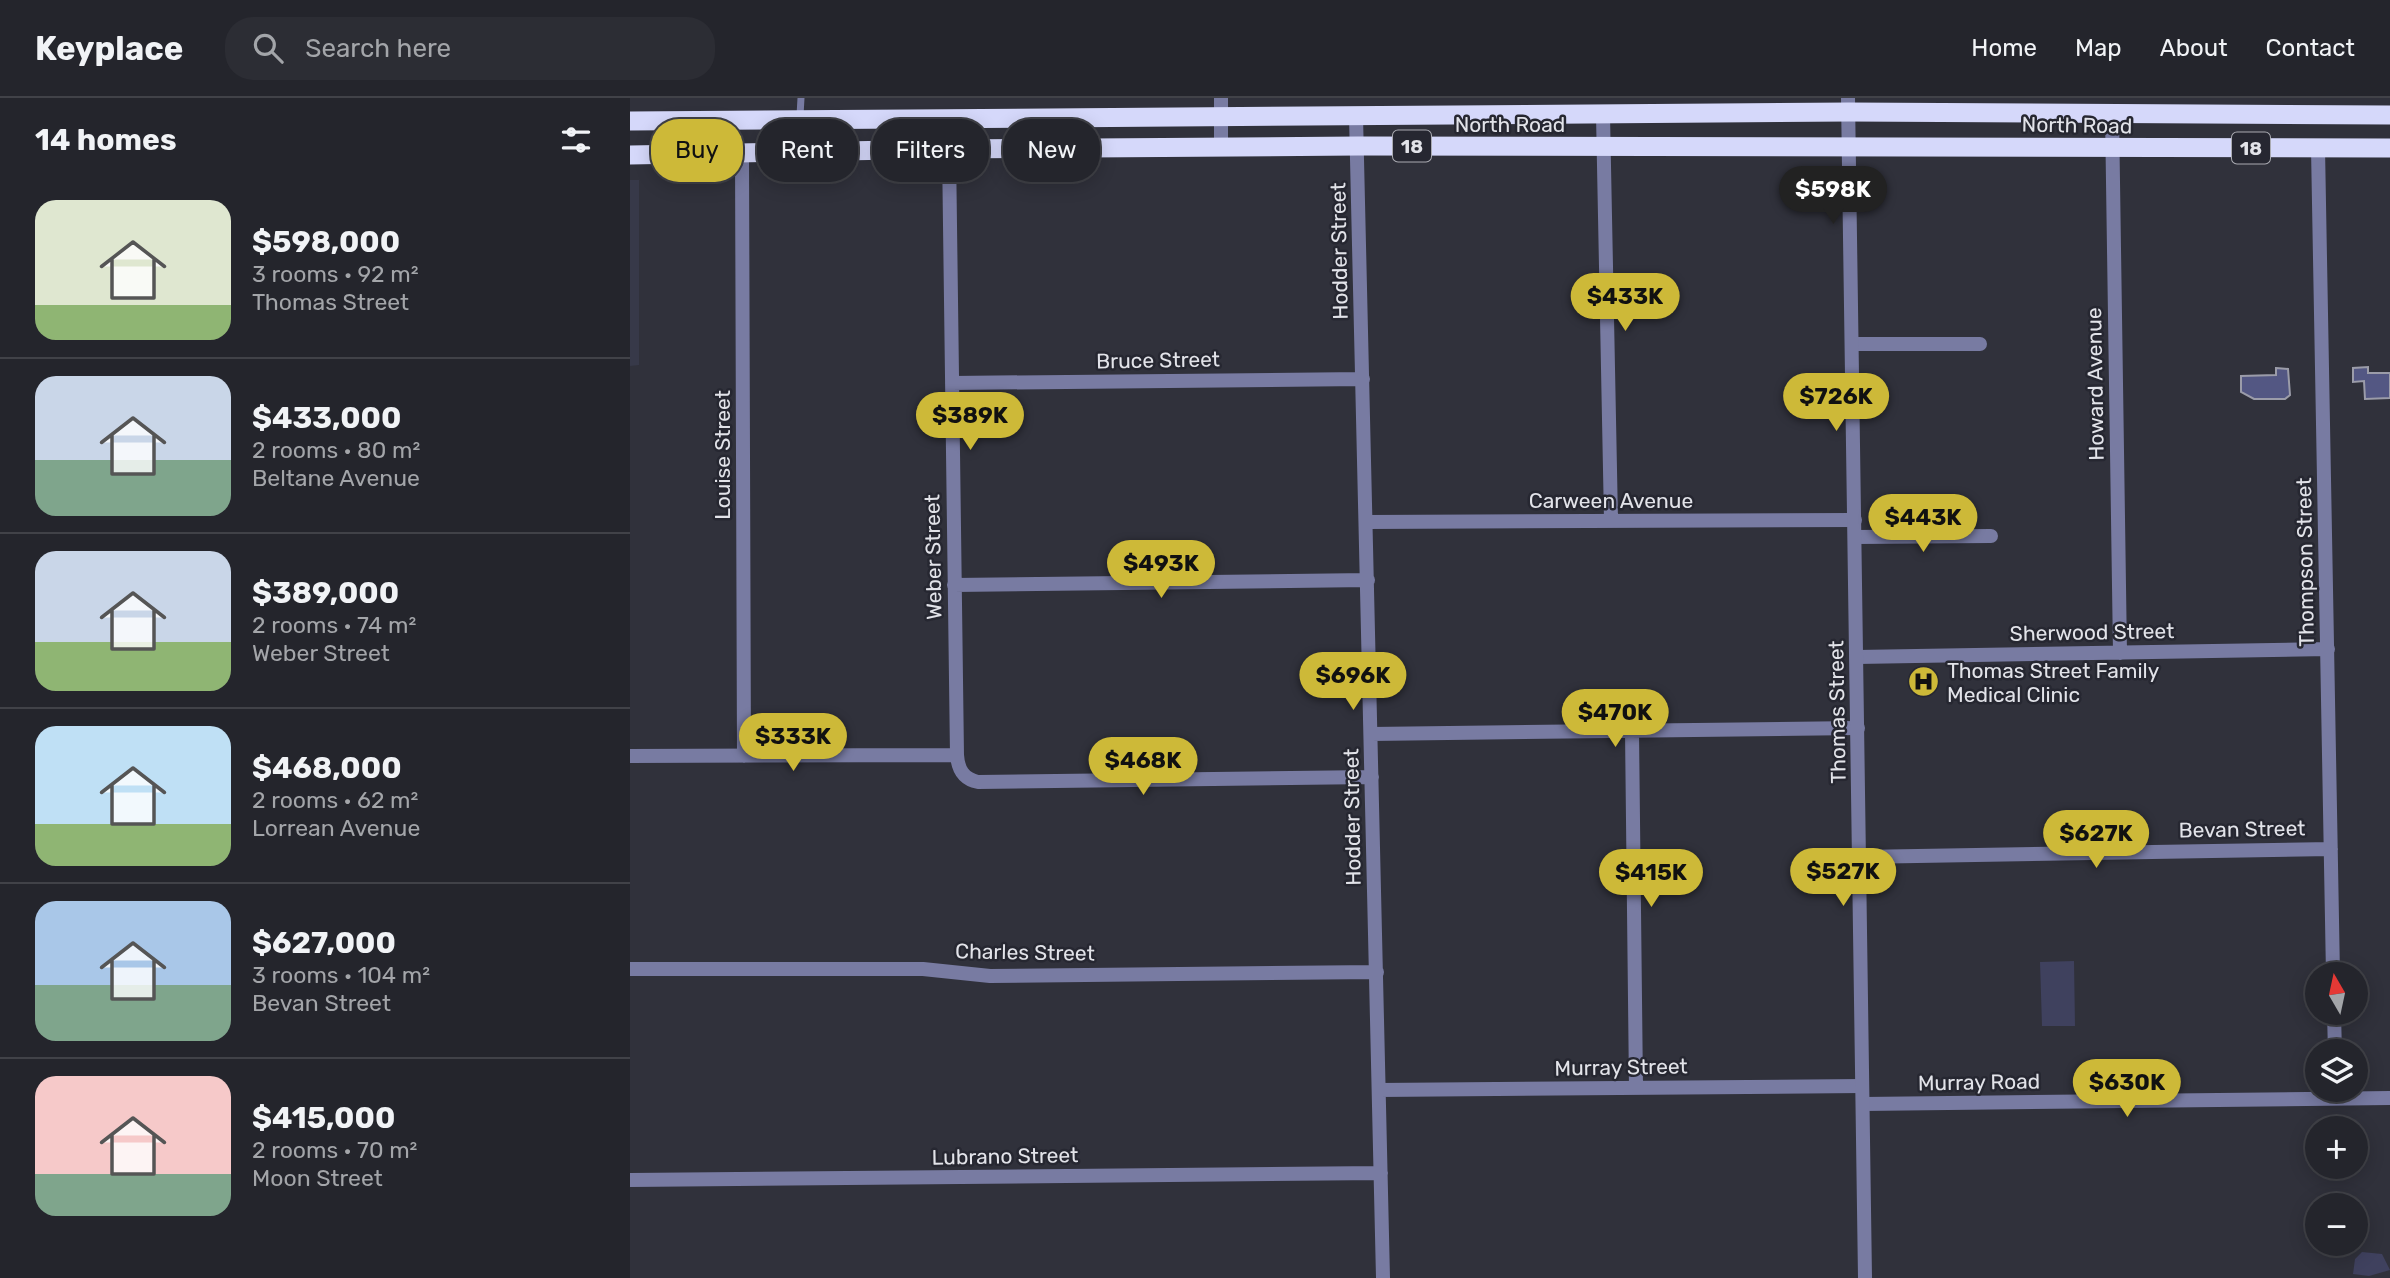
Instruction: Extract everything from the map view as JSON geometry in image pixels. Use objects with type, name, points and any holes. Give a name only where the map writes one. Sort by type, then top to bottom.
[{"type":"highway","name":"North Road","points":[[858,119],[1221,107],[1356,116],[1717,113],[1848,105],[2112,114],[2390,116]]},
{"type":"highway","points":[[1716,145],[1717,113]]},
{"type":"highway","name":"North Road","points":[[630,121],[757,121]]},
{"type":"highway","name":"North Road","points":[[989,149],[1716,145],[2390,148]]},
{"type":"highway","name":"North Road","points":[[630,155],[651,155]]},
{"type":"street","name":"Thomas Street","points":[[1848,105],[1865,1278]]},
{"type":"street","points":[[1221,107],[1221,147]]},
{"type":"street","name":"Howard Avenue","points":[[2112,114],[2120,653]]},
{"type":"street","points":[[1603,115],[1611,520]]},
{"type":"street","name":"Hodder Street","points":[[1356,116],[1383,1278]]},
{"type":"street","name":"Thompson Street","points":[[2318,148],[2333,962]]},
{"type":"street","name":"Louise Street","points":[[742,182],[744,756]]},
{"type":"street","name":"Weber Street","points":[[949,182],[957,755]]},
{"type":"street","points":[[1852,344],[1980,344]]},
{"type":"street","name":"Bruce Street","points":[[952,383],[1363,379]]},
{"type":"street","name":"Carween Avenue","points":[[1367,522],[1855,520]]},
{"type":"street","points":[[1855,537],[1991,536]]},
{"type":"street","points":[[954,585],[1368,580]]},
{"type":"street","name":"Sherwood Street","points":[[1857,657],[2328,649]]},
{"type":"street","points":[[1371,734],[1858,729]]},
{"type":"street","points":[[1632,731],[1636,1087]]},
{"type":"street","points":[[630,756],[957,755],[960,771],[970,780],[978,782],[1372,776]]},
{"type":"street","name":"Bevan Street","points":[[1859,857],[2331,849]]},
{"type":"street","name":"Charles Street","points":[[630,970],[923,969],[990,976],[1377,972]]},
{"type":"street","name":"Murray Street","points":[[1380,1090],[1862,1086]]},
{"type":"street","name":"Murray Road","points":[[1863,1104],[2305,1096]]},
{"type":"street","name":"Murray Road","points":[[2368,1097],[2390,1098]]},
{"type":"street","name":"Lubrano Street","points":[[630,1180],[1381,1173]]},
{"type":"lane","points":[[798,119],[801,98]]},
{"type":"shaded area","points":[[630,180],[639,180],[639,365],[630,366]]},
{"type":"shaded area","points":[[2074,961],[2075,1026],[2042,1026],[2040,962]]},
{"type":"shaded area","points":[[2368,1253],[2382,1254],[2390,1270],[2369,1276],[2353,1274],[2358,1256],[2368,1256]]},
{"type":"building","points":[[2368,367],[2368,373],[2390,373],[2390,398],[2365,399],[2364,381],[2353,382],[2353,368]]},
{"type":"building","points":[[2276,368],[2288,369],[2290,395],[2285,399],[2254,399],[2241,392],[2241,376],[2276,375]]},
{"type":"place","name":"Thomas Street Family Medical Clinic","points":[[1924,682]]}]
